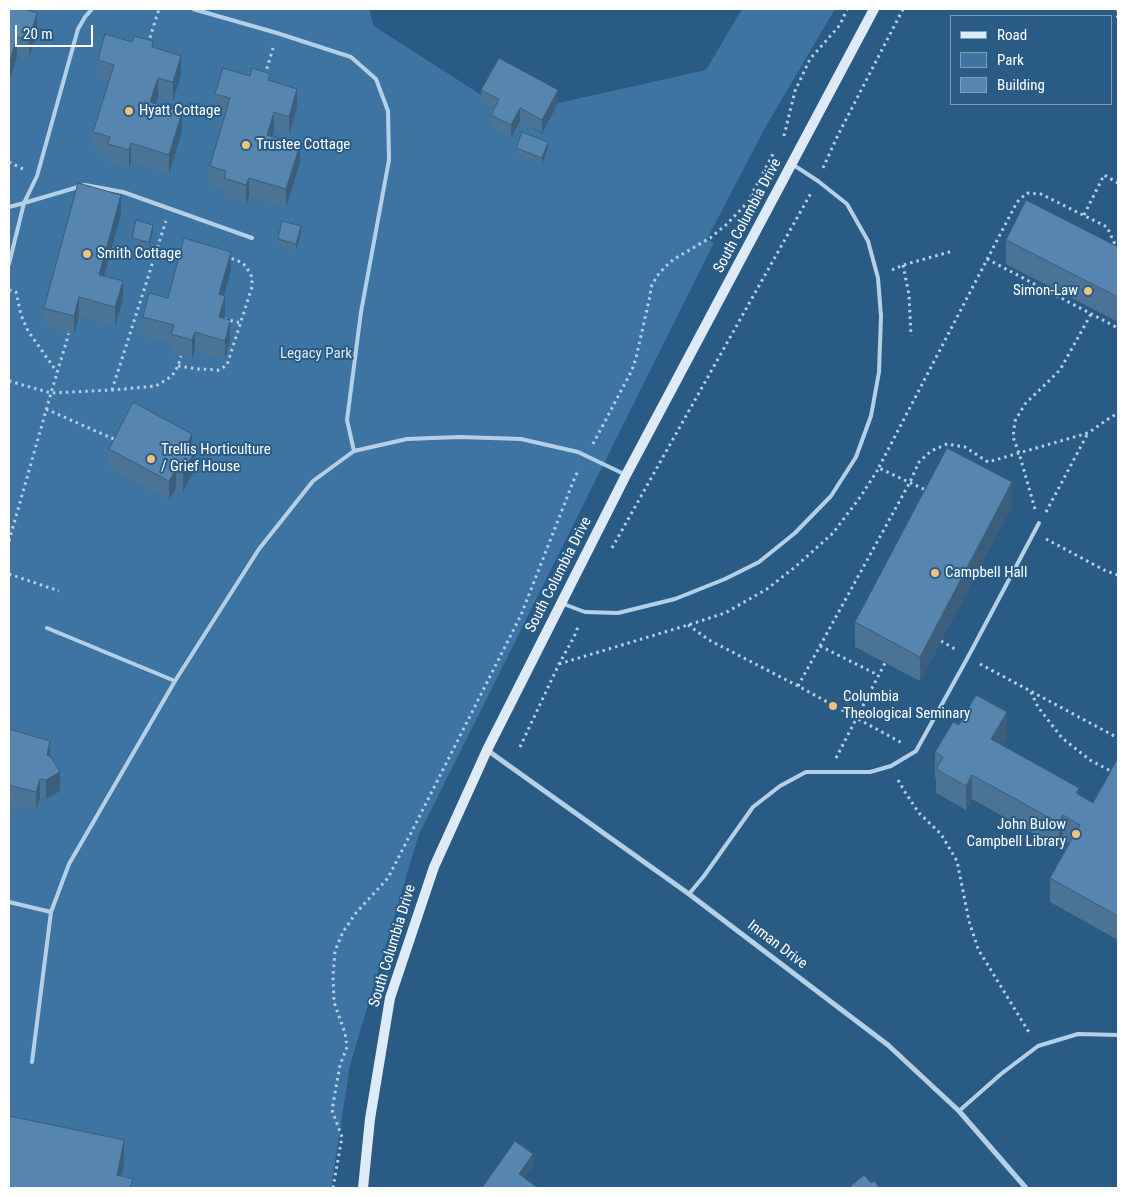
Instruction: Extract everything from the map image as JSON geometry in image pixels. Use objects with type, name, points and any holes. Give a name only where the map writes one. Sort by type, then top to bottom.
[{"type":"main road","name":"South Columbia Drive","points":[[363,1188],[370,1119],[390,998],[434,867],[487,750],[626,475],[874,9]]},
{"type":"street","name":"Inman Drive","points":[[487,750],[689,894],[888,1045],[959,1111],[1026,1188]]},
{"type":"lane","points":[[9,264],[24,203],[37,176],[78,29],[84,17],[92,9]]},
{"type":"lane","points":[[193,9],[277,32],[351,57],[376,79],[388,111],[389,160],[361,312],[347,420],[354,451]]},
{"type":"lane","points":[[561,603],[585,612],[618,613],[675,599],[725,579],[759,562],[795,533],[831,496],[856,457],[870,416],[879,372],[881,316],[878,278],[868,241],[847,204],[818,181],[792,164]]},
{"type":"lane","points":[[9,207],[85,185],[123,192],[252,238]]},
{"type":"lane","points":[[32,1062],[51,912],[69,864],[175,681],[259,549],[313,481],[354,451],[407,439],[460,437],[521,439],[578,452],[626,475]]},
{"type":"lane","points":[[689,894],[753,807],[780,786],[806,772],[870,772],[891,766],[916,751],[1040,523]]},
{"type":"lane","points":[[47,628],[175,681]]},
{"type":"lane","points":[[9,902],[51,912]]},
{"type":"lane","points":[[959,1111],[1001,1074],[1038,1046],[1078,1034],[1118,1035]]},
{"type":"path","points":[[147,49],[159,9]]},
{"type":"path","points":[[780,143],[795,91],[810,59],[840,25],[847,9]]},
{"type":"path","points":[[611,549],[818,181],[838,135],[903,9]]},
{"type":"path","points":[[1118,9],[1118,18]]},
{"type":"path","points":[[264,80],[277,32]]},
{"type":"path","points":[[333,1188],[342,1137],[332,1110],[340,1065],[347,1047],[345,1033],[334,1002],[334,951],[343,932],[355,914],[388,878],[520,615],[575,477],[632,370],[651,287],[657,276],[674,259],[710,238],[747,204],[775,152]]},
{"type":"path","points":[[1084,215],[1104,175],[1118,183]]},
{"type":"path","points":[[879,468],[1017,202],[1027,194],[1041,194],[1107,227],[1118,251]]},
{"type":"path","points":[[112,390],[170,208]]},
{"type":"path","points":[[878,278],[903,265],[953,251]]},
{"type":"path","points":[[178,366],[218,370],[227,365],[252,287],[252,276],[246,266],[237,260],[228,258]]},
{"type":"path","points":[[987,259],[1118,328]]},
{"type":"path","points":[[903,265],[909,295],[911,336]]},
{"type":"path","points":[[9,290],[16,292],[21,315],[28,331],[58,373]]},
{"type":"path","points":[[1040,523],[1013,437],[1015,420],[1025,404],[1060,370],[1091,314]]},
{"type":"path","points":[[224,319],[241,323]]},
{"type":"path","points":[[9,541],[46,409],[70,334]]},
{"type":"path","points":[[9,381],[51,394],[156,386],[172,376],[181,356]]},
{"type":"path","points":[[46,409],[122,443]]},
{"type":"path","points":[[798,686],[910,482],[919,462],[931,451],[947,444],[965,447],[988,462],[1088,433],[1108,418],[1118,414]]},
{"type":"path","points":[[1040,523],[1088,433]]},
{"type":"path","points":[[979,467],[983,458]]},
{"type":"path","points":[[1034,533],[1106,571],[1118,575]]},
{"type":"path","points":[[9,574],[59,591]]},
{"type":"path","points":[[520,747],[585,612]]},
{"type":"path","points":[[688,625],[709,640],[798,686],[916,751]]},
{"type":"path","points":[[941,641],[1118,738]]},
{"type":"path","points":[[820,646],[878,676]]},
{"type":"path","points":[[828,772],[885,663]]},
{"type":"path","points":[[1031,691],[1038,707],[1062,738],[1090,760],[1118,775]]},
{"type":"path","points":[[891,766],[914,806],[941,834],[957,861],[968,921],[978,949],[1038,1046]]},
{"type":"green space","name":"Legacy Park","points":[[9,9],[369,9],[374,26],[542,134],[558,103],[706,70],[742,9],[835,9],[766,126],[707,239],[714,243],[419,834],[350,1065],[331,1188],[9,1188]]},
{"type":"building","points":[[9,9],[23,9],[37,13],[29,40],[17,37],[9,64]]},
{"type":"building","name":"Hyatt Cottage","points":[[105,34],[132,42],[134,36],[153,41],[152,47],[181,56],[173,82],[158,78],[150,102],[182,112],[169,155],[131,143],[129,150],[108,144],[110,137],[93,132],[114,65],[98,60]]},
{"type":"building","points":[[499,58],[558,90],[542,120],[520,108],[511,125],[491,115],[499,99],[481,90]]},
{"type":"building","name":"Trustee Cottage","points":[[223,68],[250,76],[252,68],[270,74],[268,80],[297,89],[289,117],[274,112],[267,135],[300,145],[286,189],[249,178],[246,185],[224,178],[226,171],[210,166],[230,98],[215,94]]},
{"type":"building","points":[[522,132],[548,142],[542,158],[516,148]]},
{"type":"building","name":"Smith Cottage","points":[[78,183],[121,195],[99,275],[123,281],[115,307],[79,297],[74,316],[44,308]]},
{"type":"building","points":[[1026,200],[1118,247],[1118,297],[1006,240]]},
{"type":"building","points":[[136,220],[153,225],[149,242],[132,238]]},
{"type":"building","points":[[282,221],[301,226],[296,244],[278,239]]},
{"type":"building","points":[[184,238],[231,252],[219,294],[225,296],[219,317],[230,320],[225,341],[195,332],[192,340],[171,334],[174,325],[143,317],[149,293],[168,298]]},
{"type":"building","name":"Trellis Horticulture / Grief House","points":[[133,402],[192,434],[186,446],[195,451],[183,473],[176,469],[169,481],[109,449]]},
{"type":"building","name":"Campbell Hall","points":[[947,448],[1012,482],[920,657],[855,622]]},
{"type":"building","name":"John Bulow Campbell Library","points":[[976,695],[1007,712],[991,739],[1079,788],[1076,793],[1093,803],[1118,758],[1118,916],[1050,878],[1080,825],[1063,815],[1059,823],[972,775],[966,786],[936,769],[943,757],[935,752],[953,722],[959,725]]},
{"type":"building","points":[[9,729],[50,741],[47,755],[51,757],[60,772],[46,780],[40,779],[36,792],[9,785]]},
{"type":"building","points":[[9,1116],[124,1140],[117,1175],[133,1179],[130,1188],[9,1188]]},
{"type":"building","points":[[515,1141],[533,1154],[519,1174],[538,1188],[482,1188]]},
{"type":"building","points":[[864,1175],[871,1183],[874,1181],[880,1188],[852,1188],[851,1186]]},
{"type":"place","name":"Hyatt Cottage","points":[[129,111]]},
{"type":"place","name":"Trustee Cottage","points":[[246,145]]},
{"type":"place","name":"Smith Cottage","points":[[87,254]]},
{"type":"place","name":"Simon-Law","points":[[1088,291]]},
{"type":"place","name":"Trellis Horticulture / Grief House","points":[[151,459]]},
{"type":"place","name":"Campbell Hall","points":[[935,573]]},
{"type":"place","name":"Columbia Theological Seminary","points":[[833,706]]},
{"type":"place","name":"John Bulow Campbell Library","points":[[1076,834]]}]
